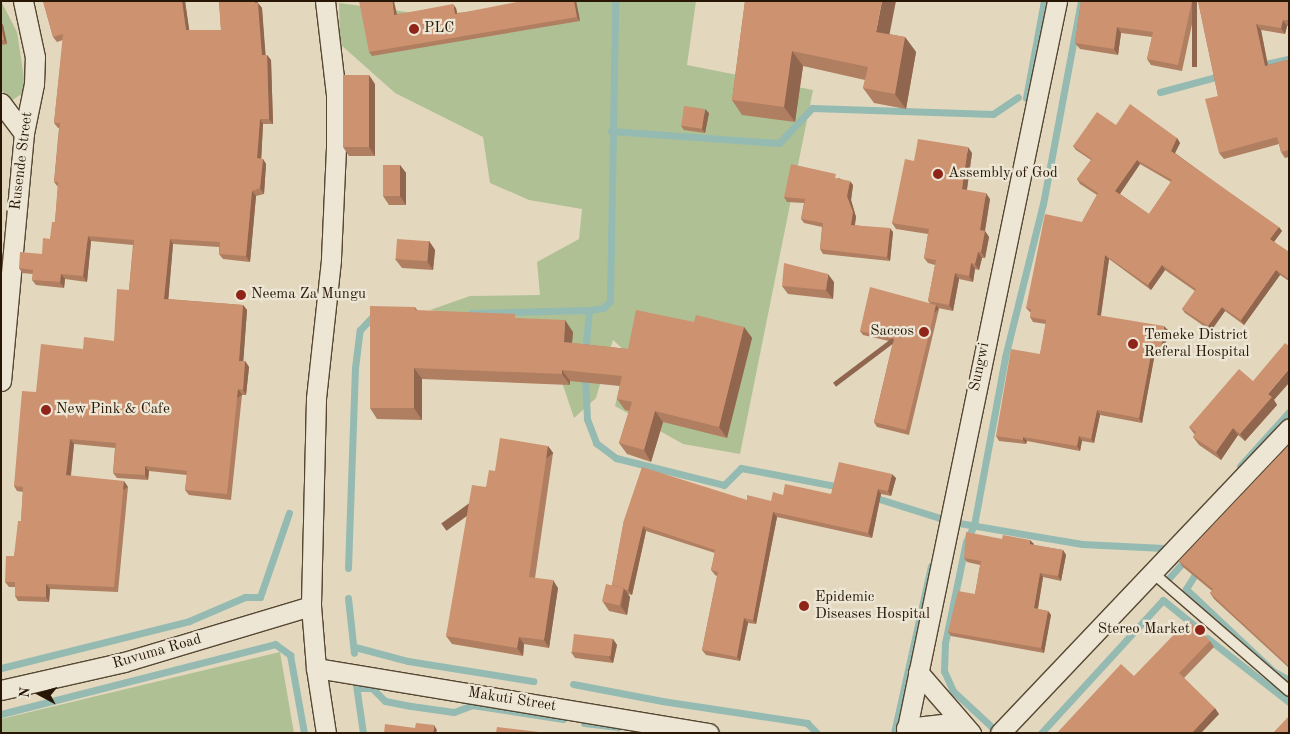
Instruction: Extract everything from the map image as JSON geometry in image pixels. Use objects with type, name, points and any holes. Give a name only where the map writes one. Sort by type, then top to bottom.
[{"type":"street","name":"Rusende Street","points":[[1,381],[4,294],[24,133],[34,84],[35,57],[23,1]]},
{"type":"street","points":[[325,1],[336,95],[336,148],[331,260],[316,399],[311,606],[316,668],[326,733]]},
{"type":"street","name":"Sungwi","points":[[906,731],[1057,1]]},
{"type":"street","points":[[1,103],[24,133]]},
{"type":"street","points":[[1000,733],[1289,428]]},
{"type":"street","name":"Ruvuma Road","points":[[1,690],[124,662],[311,606]]},
{"type":"street","name":"Makuti Street","points":[[316,668],[709,733]]},
{"type":"street","points":[[918,672],[966,728]]},
{"type":"street","points":[[906,731],[966,728]]},
{"type":"lane","points":[[1153,573],[1289,691]]},
{"type":"green space","points":[[1,1],[17,32],[26,91],[11,101],[1,90]]},
{"type":"green space","points":[[573,1],[696,1],[687,65],[813,90],[740,454],[683,444],[615,406],[627,353],[613,340],[596,398],[574,418],[541,320],[483,319],[430,310],[470,296],[540,295],[537,262],[579,239],[582,209],[529,200],[490,183],[483,137],[395,93],[340,44],[339,3],[530,28]]},
{"type":"green space","points":[[280,652],[294,733],[1,733],[1,719]]},
{"type":"building","points":[[43,1],[182,1],[186,30],[221,30],[219,1],[255,1],[255,3],[258,3],[262,55],[267,55],[269,119],[260,119],[257,158],[263,159],[260,188],[252,191],[246,256],[219,254],[220,242],[170,239],[164,299],[243,305],[239,361],[245,361],[243,390],[238,389],[227,494],[185,490],[187,471],[145,466],[145,475],[113,473],[116,443],[70,439],[66,475],[124,481],[114,587],[46,584],[46,597],[15,596],[15,582],[5,582],[6,556],[14,556],[18,521],[21,521],[23,487],[14,486],[22,391],[36,392],[41,344],[83,349],[84,337],[114,341],[117,289],[129,290],[134,240],[88,236],[83,276],[61,274],[60,282],[32,280],[33,270],[19,268],[20,252],[42,254],[43,238],[50,239],[52,222],[55,222],[58,182],[54,182],[60,123],[54,123],[63,34],[53,37]]},
{"type":"building","points":[[359,1],[392,1],[394,15],[453,4],[455,14],[522,1],[574,1],[577,17],[369,52]]},
{"type":"building","points":[[745,1],[882,1],[876,32],[905,37],[895,94],[863,88],[868,67],[792,51],[784,107],[732,100]]},
{"type":"building","points":[[1081,1],[1192,1],[1178,65],[1147,59],[1153,32],[1117,27],[1114,49],[1075,43]]},
{"type":"building","points":[[1198,1],[1289,1],[1289,20],[1283,20],[1281,28],[1256,24],[1265,66],[1287,60],[1289,66],[1289,150],[1281,152],[1277,137],[1219,153],[1205,99],[1218,96]]},
{"type":"building","points":[[1,27],[4,40],[1,40]]},
{"type":"building","points":[[343,75],[369,75],[369,147],[343,147]]},
{"type":"building","points":[[1130,104],[1177,138],[1171,151],[1279,227],[1270,239],[1289,252],[1289,279],[1276,270],[1241,320],[1222,307],[1208,326],[1182,309],[1196,289],[1162,265],[1148,285],[1105,255],[1097,315],[1164,326],[1161,350],[1152,349],[1139,418],[1097,410],[1091,439],[1079,436],[1077,446],[1023,437],[1023,440],[996,436],[1011,349],[1040,354],[1046,320],[1030,317],[1031,309],[1026,308],[1045,214],[1082,222],[1098,193],[1077,179],[1092,159],[1073,146],[1097,112],[1116,125]],"holes":[[[1137,160],[1172,180],[1149,214],[1115,191]]]},
{"type":"building","points":[[684,106],[705,109],[702,129],[681,126]]},
{"type":"building","points":[[918,139],[968,147],[962,189],[986,193],[980,230],[985,231],[981,252],[978,252],[975,264],[971,263],[969,276],[955,273],[949,305],[928,301],[936,260],[924,258],[929,229],[892,223],[905,159],[914,161]]},
{"type":"building","points":[[791,164],[836,174],[835,178],[850,181],[847,196],[853,212],[851,225],[890,228],[887,257],[820,249],[823,223],[801,219],[805,199],[784,197]]},
{"type":"building","points":[[383,165],[400,165],[400,196],[383,196]]},
{"type":"building","points":[[397,239],[429,241],[428,261],[396,259]]},
{"type":"building","points":[[784,263],[828,274],[826,290],[782,286]]},
{"type":"building","points":[[870,287],[936,305],[906,430],[874,422],[894,339],[860,331]]},
{"type":"building","points":[[370,306],[415,307],[415,310],[515,314],[515,318],[565,320],[564,342],[628,349],[636,310],[694,322],[696,315],[744,327],[719,427],[655,411],[644,450],[619,443],[632,402],[617,399],[622,376],[562,370],[562,374],[414,368],[414,408],[370,408]]},
{"type":"building","points":[[1285,343],[1289,346],[1289,369],[1268,394],[1272,397],[1240,434],[1233,428],[1216,452],[1193,437],[1196,432],[1189,427],[1239,369],[1253,381]]},
{"type":"building","points":[[500,438],[548,446],[529,577],[553,580],[544,640],[519,637],[517,648],[446,636],[472,485],[486,487],[489,470],[495,471]]},
{"type":"building","points":[[1289,445],[1289,666],[1210,593],[1213,589],[1179,561]]},
{"type":"building","points":[[839,462],[892,474],[888,491],[878,489],[868,533],[773,512],[753,620],[744,618],[737,657],[702,650],[718,572],[711,570],[715,550],[643,526],[628,590],[612,585],[624,520],[642,467],[747,500],[747,495],[771,501],[773,492],[783,495],[785,484],[831,494]]},
{"type":"building","points":[[966,532],[1002,539],[1003,535],[1030,540],[1030,544],[1063,550],[1058,576],[1040,573],[1034,608],[1048,611],[1041,648],[948,632],[958,591],[975,594],[981,561],[964,558]]},
{"type":"building","points":[[606,584],[624,588],[619,606],[602,602]]},
{"type":"building","points":[[1188,620],[1210,641],[1179,673],[1215,708],[1192,733],[1057,733],[1121,664],[1134,676]]},
{"type":"building","points":[[574,634],[613,639],[611,657],[572,652]]},
{"type":"building","points":[[1289,716],[1289,733],[1273,733]]},
{"type":"building","points":[[416,723],[434,725],[433,733],[384,733],[385,724],[415,728]]},
{"type":"building","points":[[497,727],[539,732],[539,733],[496,733]]},
{"type":"waterway","points":[[471,313],[589,310],[603,308],[610,301],[615,1]]},
{"type":"waterway","points":[[1026,98],[1044,1]]},
{"type":"waterway","points":[[995,730],[953,691],[944,671],[945,643],[966,542],[974,525],[1005,357],[1043,204],[1081,1]]},
{"type":"waterway","points":[[1260,65],[1289,59]]},
{"type":"waterway","points":[[1160,92],[1223,75]]},
{"type":"waterway","points":[[611,131],[779,143],[812,108],[993,114],[1018,97]]},
{"type":"waterway","points":[[585,354],[589,310]]},
{"type":"waterway","points":[[348,568],[355,368],[360,330],[376,313]]},
{"type":"waterway","points":[[585,375],[587,419],[596,443],[616,458],[724,485],[741,468],[841,487]]},
{"type":"waterway","points":[[1240,466],[1289,412]]},
{"type":"waterway","points":[[1244,493],[1289,442]]},
{"type":"waterway","points":[[873,497],[953,522],[1082,544],[1164,548]]},
{"type":"waterway","points":[[1,668],[189,621],[245,597],[260,597],[289,513]]},
{"type":"waterway","points":[[1169,578],[1187,558]]},
{"type":"waterway","points":[[894,733],[931,566]]},
{"type":"waterway","points":[[1199,568],[1186,589],[1273,671],[1289,680]]},
{"type":"waterway","points":[[348,598],[354,653]]},
{"type":"waterway","points":[[1041,733],[1163,600],[1194,625]]},
{"type":"waterway","points":[[1207,638],[1289,702]]},
{"type":"waterway","points":[[1,714],[275,644],[290,655],[304,733]]},
{"type":"waterway","points":[[355,647],[408,661],[533,681]]},
{"type":"waterway","points":[[573,684],[662,701],[807,723],[817,733]]},
{"type":"waterway","points":[[356,685],[363,733]]},
{"type":"waterway","points":[[357,688],[372,688],[385,701],[411,706],[454,712],[472,705],[563,719]]},
{"type":"waterway","points":[[584,723],[618,727]]},
{"type":"place","name":"PLC","points":[[414,29]]},
{"type":"place","name":"Assembly of God","points":[[938,174]]},
{"type":"place","name":"Neema Za Mungu","points":[[241,295]]},
{"type":"place","name":"Saccos","points":[[924,332]]},
{"type":"place","name":"Temeke District Referal Hospital","points":[[1133,344]]},
{"type":"place","name":"New Pink & Cafe","points":[[46,410]]},
{"type":"place","name":"Epidemic Diseases Hospital","points":[[804,606]]},
{"type":"place","name":"Stereo Market","points":[[1200,630]]}]
